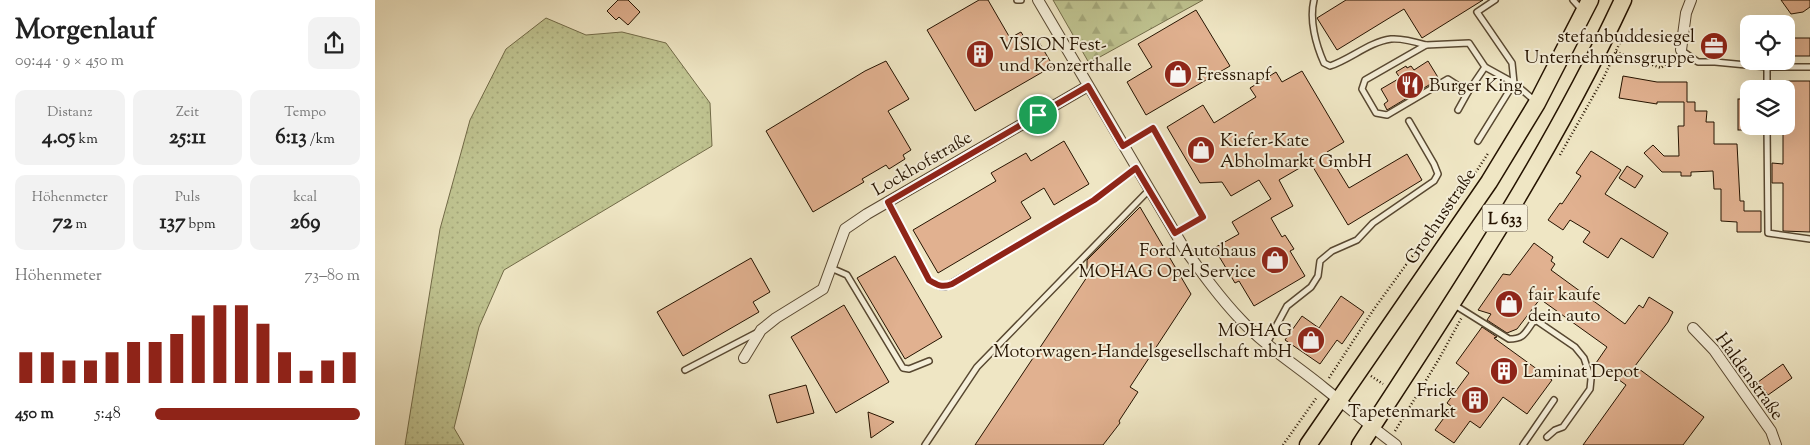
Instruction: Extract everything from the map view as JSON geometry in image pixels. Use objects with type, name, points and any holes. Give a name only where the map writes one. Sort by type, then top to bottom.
[{"type":"main road","name":"L 633","points":[[1359,445],[1453,304],[1527,182],[1560,123],[1623,0]]},
{"type":"main road","name":"Grothusstraße","points":[[1304,438],[1339,400],[1489,182],[1537,103],[1587,6]]},
{"type":"street","points":[[1038,0],[1149,190],[1209,283],[1241,321],[1266,344],[1396,445]]},
{"type":"street","points":[[1681,50],[1686,13],[1691,0]]},
{"type":"street","name":"Lockhofstraße","points":[[744,358],[761,330],[776,318],[823,289],[845,229],[1088,86]]},
{"type":"street","name":"Haldenstraße","points":[[1693,328],[1714,350],[1771,431],[1776,445]]},
{"type":"lane","points":[[1314,0],[1312,15],[1318,49],[1324,63],[1330,66],[1371,46],[1391,39],[1411,40],[1426,45],[1469,43],[1485,67],[1514,83],[1537,103]]},
{"type":"lane","points":[[1479,141],[1514,83],[1512,63],[1477,12],[1495,0]]},
{"type":"lane","points":[[1573,0],[1587,6]]},
{"type":"lane","points":[[1426,45],[1365,80],[1362,89],[1376,113],[1387,115],[1447,79],[1468,92]]},
{"type":"lane","points":[[1681,50],[1698,62],[1740,65]]},
{"type":"lane","points":[[1458,110],[1485,67]]},
{"type":"lane","points":[[1795,67],[1810,67]]},
{"type":"lane","points":[[1266,344],[1287,306],[1311,287],[1318,276],[1320,262],[1332,252],[1357,240],[1373,223],[1434,181],[1438,174],[1434,164],[1409,121]]},
{"type":"lane","points":[[1123,146],[1153,128],[1203,217],[1175,233]]},
{"type":"lane","points":[[1767,135],[1768,233],[1810,239]]},
{"type":"lane","points":[[888,202],[929,280],[945,287],[1094,200],[1136,168]]},
{"type":"lane","points":[[925,445],[977,367],[1149,190]]},
{"type":"lane","points":[[831,268],[847,275],[903,368],[909,370],[929,360]]},
{"type":"lane","points":[[1453,304],[1509,339],[1518,339],[1524,335],[1533,322],[1537,321],[1575,347],[1584,358],[1591,379],[1590,389],[1563,427],[1555,430],[1547,437]]},
{"type":"lane","points":[[685,370],[761,330]]},
{"type":"lane","points":[[1523,445],[1554,400]]},
{"type":"path","points":[[1616,52],[1661,68],[1681,50]]},
{"type":"path","points":[[1465,189],[1490,150]]},
{"type":"path","points":[[1329,378],[1416,251],[1455,205]]},
{"type":"path","points":[[1343,356],[1349,361]]},
{"type":"path","points":[[1373,376],[1387,386]]},
{"type":"path","points":[[1283,445],[1312,403]]},
{"type":"path","points":[[1295,428],[1304,438]]},
{"type":"green space","points":[[1053,0],[1203,0],[1089,63]]},
{"type":"green space","points":[[546,18],[586,35],[622,32],[666,43],[710,103],[712,146],[504,270],[479,327],[454,428],[464,445],[405,445],[440,229],[470,120],[506,49]]},
{"type":"building","points":[[618,0],[628,0],[640,12],[628,25],[619,17],[616,20],[607,11]]},
{"type":"building","name":"VISION Fest- und Konzerthalle","points":[[979,0],[988,0],[1010,38],[1021,32],[1027,42],[1036,37],[1053,66],[975,111],[927,30]]},
{"type":"building","points":[[1346,0],[1483,0],[1422,38],[1404,9],[1337,50],[1317,18]]},
{"type":"building","points":[[1781,0],[1810,0],[1810,7],[1803,12],[1791,14]]},
{"type":"building","name":"Fressnapf","points":[[1196,10],[1230,66],[1146,115],[1127,82],[1152,67],[1138,44]]},
{"type":"building","points":[[1795,38],[1810,38],[1810,56],[1795,56]]},
{"type":"building","points":[[886,61],[909,99],[888,111],[911,150],[903,155],[905,159],[889,169],[886,165],[862,179],[864,182],[813,212],[766,131],[865,71]]},
{"type":"building","name":"Burger King","points":[[1428,61],[1439,79],[1387,110],[1384,104],[1388,101],[1381,89],[1400,78],[1396,72],[1406,66],[1407,68],[1411,66],[1414,70]]},
{"type":"building","points":[[1302,71],[1344,142],[1327,152],[1349,188],[1407,154],[1422,180],[1348,225],[1310,162],[1279,180],[1293,206],[1271,218],[1282,237],[1285,235],[1294,249],[1290,251],[1305,276],[1254,306],[1239,281],[1235,283],[1214,248],[1239,234],[1232,222],[1271,199],[1259,180],[1231,196],[1222,182],[1200,183],[1167,127],[1203,105],[1214,123],[1256,97],[1250,88],[1276,72],[1282,82]]},
{"type":"building","points":[[1623,76],[1657,82],[1687,82],[1687,102],[1695,102],[1695,111],[1707,111],[1706,122],[1714,122],[1714,144],[1737,144],[1740,201],[1744,201],[1744,211],[1761,211],[1761,232],[1737,232],[1737,222],[1721,221],[1721,189],[1714,189],[1713,171],[1691,172],[1691,176],[1681,176],[1681,172],[1662,172],[1644,153],[1653,145],[1664,156],[1679,156],[1678,126],[1684,126],[1684,102],[1657,102],[1657,104],[1619,98]]},
{"type":"building","points":[[1795,81],[1810,81],[1810,232],[1783,231],[1783,183],[1772,183],[1772,163],[1783,164],[1783,135],[1795,135]]},
{"type":"building","points":[[1738,99],[1740,99],[1740,130],[1738,130]]},
{"type":"building","points":[[1064,141],[1089,184],[1054,205],[1044,188],[1021,202],[1031,218],[938,273],[913,230],[996,181],[991,173],[1026,153],[1031,161]]},
{"type":"building","points":[[1591,151],[1621,170],[1605,194],[1668,233],[1653,258],[1621,238],[1608,258],[1583,242],[1590,232],[1570,220],[1563,230],[1548,220],[1560,203],[1562,204],[1581,176],[1576,173]]},
{"type":"building","points":[[1627,166],[1643,176],[1635,188],[1619,178]]},
{"type":"building","points":[[1140,207],[1191,294],[1130,387],[1138,392],[1119,421],[1120,423],[1103,445],[975,445],[1087,277],[1087,260]]},
{"type":"building","points":[[1534,243],[1553,257],[1551,261],[1555,264],[1551,270],[1625,324],[1639,305],[1643,308],[1649,297],[1673,312],[1668,322],[1635,366],[1704,417],[1683,445],[1583,445],[1626,385],[1596,363],[1607,347],[1540,299],[1517,329],[1507,333],[1487,320],[1491,314],[1478,310],[1503,274],[1510,275]]},
{"type":"building","points":[[895,256],[942,337],[905,359],[857,278]]},
{"type":"building","points":[[751,258],[770,292],[753,302],[759,312],[683,356],[657,312]]},
{"type":"building","points":[[1341,296],[1364,312],[1342,344],[1337,340],[1320,364],[1285,340],[1302,316],[1319,328]]},
{"type":"building","points":[[844,305],[889,382],[836,413],[791,337]]},
{"type":"building","name":"Laminat Depot","points":[[1482,327],[1497,337],[1494,338],[1552,380],[1527,414],[1503,397],[1480,428],[1470,421],[1454,443],[1435,430],[1452,407],[1447,403],[1469,373],[1456,363]]},
{"type":"building","points":[[1783,364],[1792,378],[1768,395],[1758,382]]},
{"type":"building","points":[[806,385],[814,413],[777,423],[769,395]]},
{"type":"building","points":[[868,412],[894,422],[871,438]]},
{"type":"place","name":"stefanbuddesiegel Unternehmensgruppe","points":[[1714,46]]},
{"type":"place","name":"VISION Fest- und Konzerthalle","points":[[980,54]]},
{"type":"place","name":"Fressnapf","points":[[1178,74]]},
{"type":"place","name":"Burger King","points":[[1410,85]]},
{"type":"place","name":"Kiefer-Kate Abholmarkt GmbH","points":[[1201,150]]},
{"type":"place","name":"Ford Autohaus MOHAG Opel Service","points":[[1275,260]]},
{"type":"place","name":"fair kaufe dein auto","points":[[1509,304]]},
{"type":"place","name":"MOHAG Motorwagen-Handelsgesellschaft mbH","points":[[1311,340]]},
{"type":"place","name":"Laminat Depot","points":[[1504,371]]},
{"type":"place","name":"Frick Tapetenmarkt","points":[[1475,400]]},
{"type":"route","points":[[1088,86],[1123,146],[1153,128],[1203,217],[1175,233],[1136,168],[1094,200],[952,284],[945,287],[939,286],[929,280],[888,202],[1038,115],[1088,86]]}]
